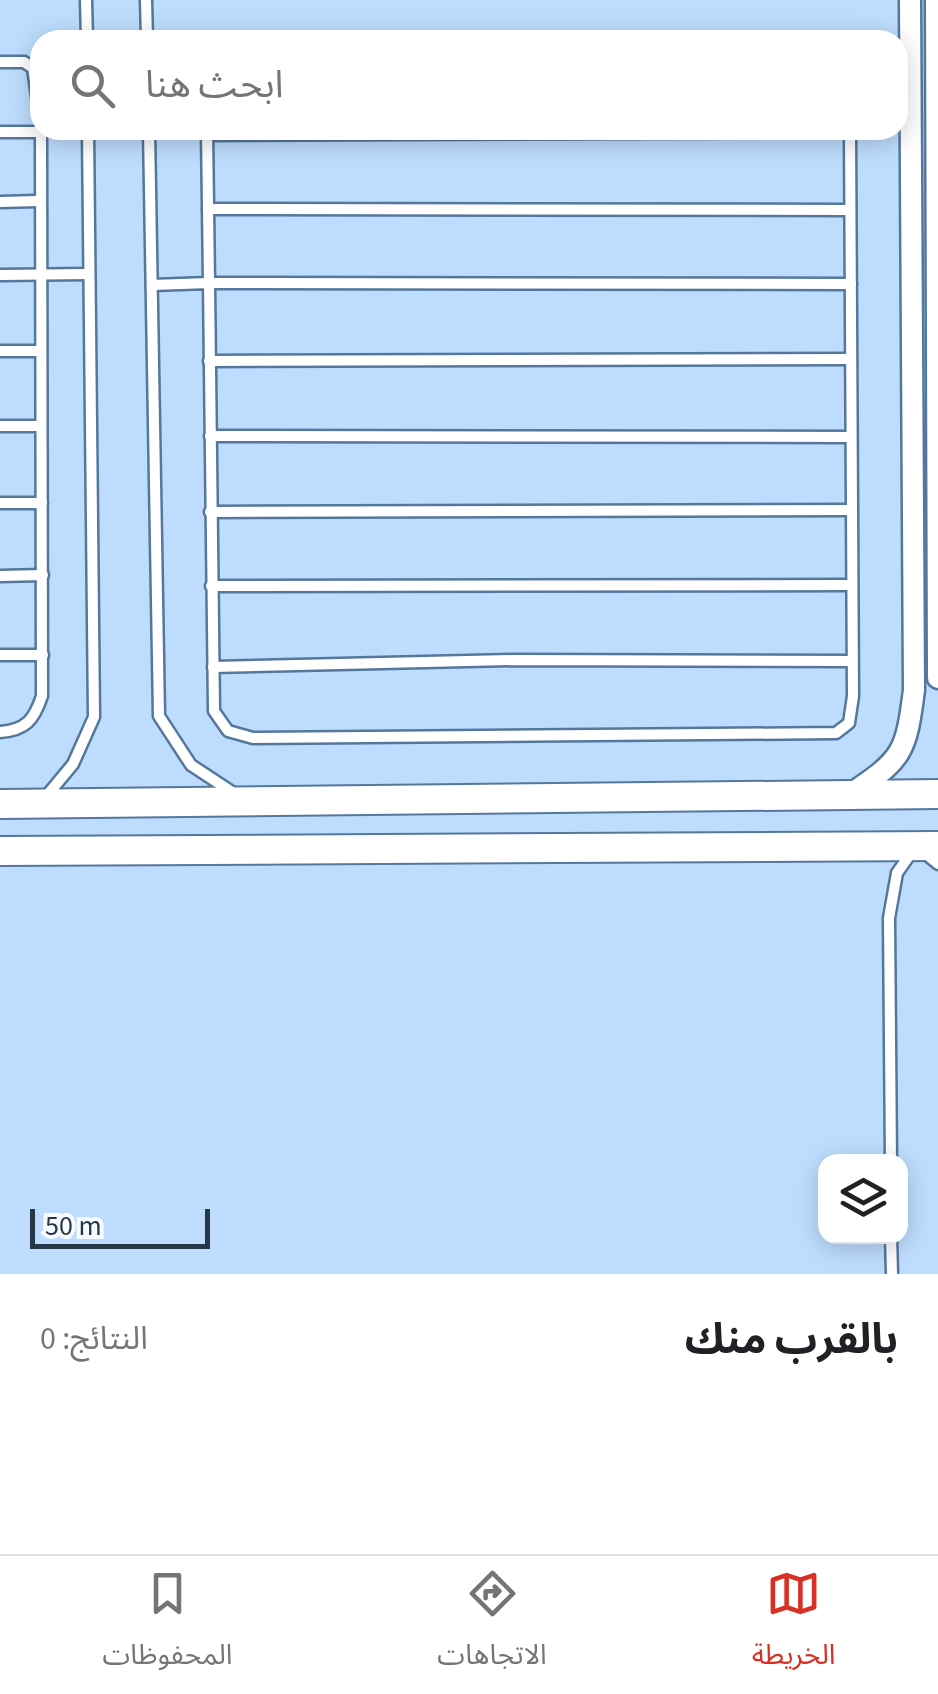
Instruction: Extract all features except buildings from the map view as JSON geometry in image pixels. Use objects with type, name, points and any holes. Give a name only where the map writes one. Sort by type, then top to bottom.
[{"type":"main road","points":[[0,804],[282,804],[938,794]]},
{"type":"main road","points":[[0,850],[927,846]]},
{"type":"street","points":[[849,796],[888,770],[907,742],[914,690],[910,0]]},
{"type":"street","points":[[936,0],[938,678]]},
{"type":"lane","points":[[86,0],[87,30]]},
{"type":"lane","points":[[146,0],[147,30]]},
{"type":"lane","points":[[0,62],[24,62],[30,66]]},
{"type":"lane","points":[[0,132],[30,131]]},
{"type":"lane","points":[[0,732],[20,730],[35,718],[42,696],[41,140]]},
{"type":"lane","points":[[39,804],[73,764],[94,716],[88,140]]},
{"type":"lane","points":[[149,140],[159,716],[178,750],[207,778],[242,796],[282,804]]},
{"type":"lane","points":[[207,140],[214,710],[228,732],[253,738],[817,737],[836,733],[848,722],[852,661],[850,140]]},
{"type":"lane","points":[[0,202],[38,202]]},
{"type":"lane","points":[[208,208],[850,210]]},
{"type":"lane","points":[[0,275],[89,274]]},
{"type":"lane","points":[[152,286],[851,284]]},
{"type":"lane","points":[[0,351],[40,351]]},
{"type":"lane","points":[[209,361],[851,360]]},
{"type":"lane","points":[[0,426],[41,426]]},
{"type":"lane","points":[[210,436],[851,437]]},
{"type":"lane","points":[[0,502],[42,502]]},
{"type":"lane","points":[[210,512],[851,510]]},
{"type":"lane","points":[[0,576],[42,576]]},
{"type":"lane","points":[[211,586],[849,584]]},
{"type":"lane","points":[[0,656],[43,656]]},
{"type":"lane","points":[[213,667],[515,660],[852,661]]},
{"type":"lane","points":[[891,1154],[889,918],[897,874],[927,846],[938,864]]},
{"type":"lane","points":[[892,1244],[892,1274]]}]
